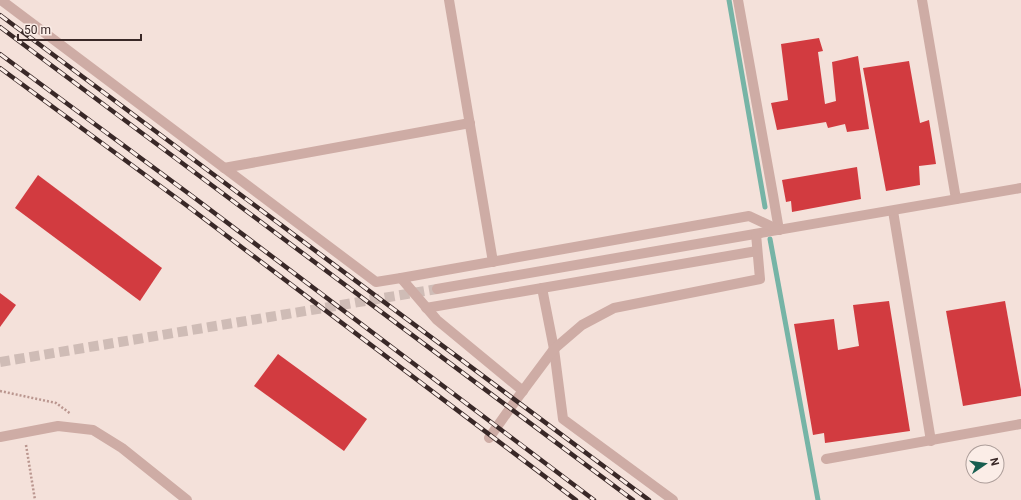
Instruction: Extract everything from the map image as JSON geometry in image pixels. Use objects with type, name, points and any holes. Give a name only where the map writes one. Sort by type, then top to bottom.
[{"type":"street","points":[[1,0],[376,282],[749,216],[779,230]]},
{"type":"street","points":[[449,0],[493,262]]},
{"type":"street","points":[[738,0],[779,230]]},
{"type":"street","points":[[922,0],[956,200]]},
{"type":"street","points":[[224,168],[470,123]]},
{"type":"street","points":[[437,289],[1021,188]]},
{"type":"street","points":[[893,210],[931,441]]},
{"type":"street","points":[[489,438],[554,349],[582,325],[614,308],[760,279],[756,234]]},
{"type":"street","points":[[426,308],[757,251]]},
{"type":"street","points":[[401,278],[437,320],[522,391]]},
{"type":"street","points":[[542,288],[554,349],[563,419],[673,500]]},
{"type":"street","points":[[826,459],[1021,424]]},
{"type":"street","points":[[0,437],[58,426],[93,430],[122,448],[187,500]]},
{"type":"path","points":[[0,391],[56,403],[74,416]]},
{"type":"path","points":[[24,433],[35,500]]},
{"type":"building","points":[[819,38],[823,51],[818,52],[825,104],[836,101],[832,62],[858,56],[869,129],[847,132],[845,124],[828,128],[826,122],[777,130],[771,103],[788,100],[781,44]]},
{"type":"building","points":[[909,61],[920,123],[929,120],[936,164],[919,166],[920,185],[886,191],[863,68]]},
{"type":"building","points":[[857,167],[861,199],[792,212],[791,201],[786,202],[782,180]]},
{"type":"building","points":[[38,175],[162,268],[140,301],[15,208]]},
{"type":"building","points":[[0,293],[16,305],[0,327]]},
{"type":"building","points":[[889,301],[910,431],[825,443],[824,433],[813,435],[794,324],[834,319],[838,350],[859,346],[853,305]]},
{"type":"building","points":[[1005,301],[1021,396],[963,406],[946,311]]},
{"type":"building","points":[[278,354],[367,419],[344,451],[254,386]]},
{"type":"waterway","points":[[729,0],[765,207]]},
{"type":"waterway","points":[[770,239],[818,500]]},
{"type":"tunnel","points":[[0,362],[437,289]]},
{"type":"railway","points":[[0,15],[649,500]]},
{"type":"railway","points":[[0,27],[633,500]]},
{"type":"railway","points":[[0,54],[192,196],[594,500]]},
{"type":"railway","points":[[0,68],[186,205],[576,500]]}]
